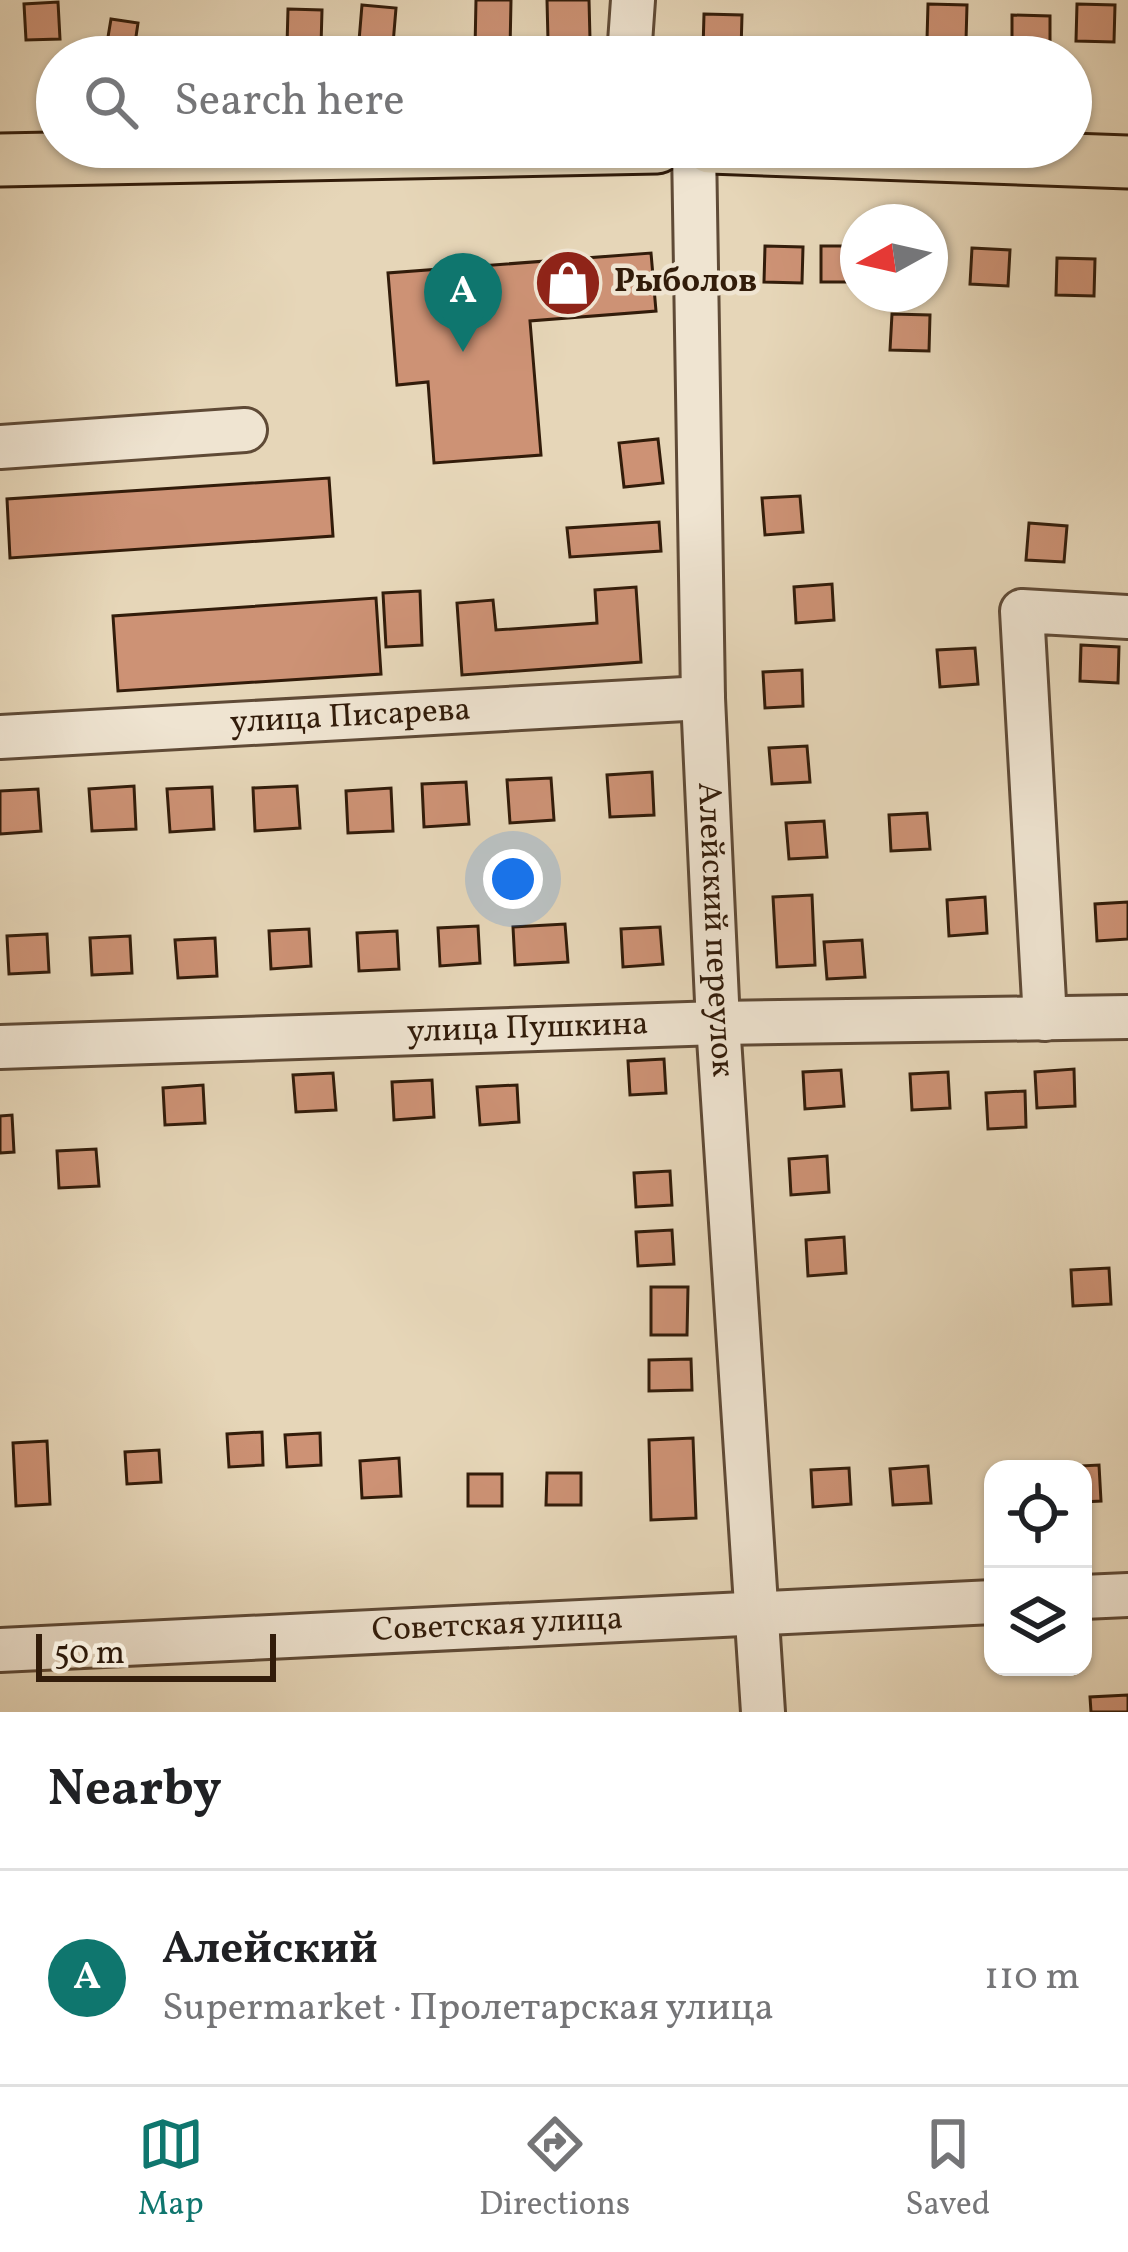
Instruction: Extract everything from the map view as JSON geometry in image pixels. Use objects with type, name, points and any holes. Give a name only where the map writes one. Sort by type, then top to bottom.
[{"type":"main road","points":[[0,160],[36,159]]},
{"type":"main road","points":[[1092,161],[1128,162]]},
{"type":"street","points":[[630,36],[633,0]]},
{"type":"street","name":"Алейский переулок","points":[[694,168],[703,698],[718,1023],[763,1712]]},
{"type":"street","points":[[0,447],[244,430]]},
{"type":"street","points":[[1046,1019],[1022,611],[1128,617]]},
{"type":"street","name":"улица Писарева","points":[[0,737],[703,698]]},
{"type":"street","name":"улица Пушкина","points":[[0,1047],[718,1023],[1128,1017]]},
{"type":"street","points":[[1092,1597],[1128,1595]]},
{"type":"street","name":"Советская улица","points":[[0,1650],[984,1603]]},
{"type":"building","points":[[476,0],[511,0],[510,36],[475,36]]},
{"type":"building","points":[[547,0],[589,0],[590,36],[548,36]]},
{"type":"building","points":[[58,2],[60,36],[26,40],[24,4]]},
{"type":"building","points":[[928,4],[967,5],[966,36],[927,36]]},
{"type":"building","points":[[1077,4],[1115,5],[1114,42],[1076,36]]},
{"type":"building","points":[[362,5],[396,8],[394,36],[359,36]]},
{"type":"building","points":[[288,9],[322,10],[321,36],[287,36]]},
{"type":"building","points":[[704,14],[742,15],[741,36],[703,36]]},
{"type":"building","points":[[1012,15],[1050,16],[1050,36],[1012,36]]},
{"type":"building","points":[[111,19],[138,23],[136,36],[108,36]]},
{"type":"building","points":[[765,246],[803,247],[802,283],[764,282]]},
{"type":"building","points":[[821,246],[840,246],[840,282],[821,282]]},
{"type":"building","points":[[972,248],[1010,250],[1008,286],[970,284]]},
{"type":"building","points":[[651,253],[656,311],[530,321],[541,455],[434,463],[428,382],[397,385],[388,273]]},
{"type":"building","points":[[1057,258],[1095,259],[1094,296],[1056,295]]},
{"type":"building","points":[[892,314],[930,315],[929,351],[890,350]]},
{"type":"building","points":[[658,439],[663,483],[624,487],[619,443]]},
{"type":"building","points":[[329,478],[333,536],[10,558],[7,499]]},
{"type":"building","points":[[800,496],[803,532],[765,535],[762,498]]},
{"type":"building","points":[[659,522],[661,551],[570,557],[567,528]]},
{"type":"building","points":[[1029,523],[1067,526],[1064,562],[1026,560]]},
{"type":"building","points":[[832,584],[834,620],[796,623],[794,587]]},
{"type":"building","points":[[636,587],[641,662],[462,675],[457,603],[493,600],[496,630],[597,623],[595,590]]},
{"type":"building","points":[[420,591],[422,645],[386,647],[383,593]]},
{"type":"building","points":[[376,598],[381,674],[118,691],[113,616]]},
{"type":"building","points":[[1081,645],[1119,647],[1118,683],[1080,681]]},
{"type":"building","points":[[975,648],[978,684],[940,687],[937,650]]},
{"type":"building","points":[[802,670],[803,706],[765,708],[763,672]]},
{"type":"building","points":[[807,746],[810,782],[772,784],[769,748]]},
{"type":"building","points":[[652,772],[654,815],[610,817],[607,775]]},
{"type":"building","points":[[551,778],[554,820],[510,823],[507,780]]},
{"type":"building","points":[[466,782],[469,824],[424,827],[422,784]]},
{"type":"building","points":[[134,786],[136,829],[92,831],[89,789]]},
{"type":"building","points":[[297,786],[300,828],[255,831],[253,788]]},
{"type":"building","points":[[212,787],[214,829],[170,832],[167,789]]},
{"type":"building","points":[[391,788],[393,831],[348,833],[346,791]]},
{"type":"building","points":[[38,789],[41,831],[0,834],[0,791]]},
{"type":"building","points":[[927,813],[930,849],[891,851],[889,815]]},
{"type":"building","points":[[824,821],[827,857],[789,859],[786,823]]},
{"type":"building","points":[[812,895],[815,965],[777,967],[773,897]]},
{"type":"building","points":[[985,897],[987,933],[949,936],[947,900]]},
{"type":"building","points":[[1128,902],[1128,939],[1097,941],[1095,904]]},
{"type":"building","points":[[565,924],[568,962],[515,965],[513,927]]},
{"type":"building","points":[[478,926],[480,963],[440,966],[438,928]]},
{"type":"building","points":[[660,927],[663,964],[623,967],[621,929]]},
{"type":"building","points":[[309,929],[311,966],[271,969],[269,931]]},
{"type":"building","points":[[397,931],[399,969],[359,971],[357,933]]},
{"type":"building","points":[[47,934],[49,972],[9,974],[7,936]]},
{"type":"building","points":[[130,936],[132,973],[92,975],[90,938]]},
{"type":"building","points":[[215,938],[217,976],[178,978],[175,940]]},
{"type":"building","points":[[862,940],[865,977],[827,979],[824,942]]},
{"type":"building","points":[[664,1059],[666,1093],[630,1095],[628,1061]]},
{"type":"building","points":[[1074,1069],[1075,1106],[1037,1108],[1035,1072]]},
{"type":"building","points":[[841,1070],[844,1106],[805,1109],[803,1072]]},
{"type":"building","points":[[948,1072],[950,1108],[912,1110],[910,1074]]},
{"type":"building","points":[[333,1073],[336,1110],[296,1112],[293,1075]]},
{"type":"building","points":[[432,1080],[434,1117],[394,1120],[392,1082]]},
{"type":"building","points":[[203,1085],[205,1123],[165,1125],[163,1088]]},
{"type":"building","points":[[517,1085],[519,1122],[480,1125],[477,1087]]},
{"type":"building","points":[[1025,1091],[1026,1127],[988,1129],[986,1093]]},
{"type":"building","points":[[12,1115],[14,1152],[0,1153],[0,1116]]},
{"type":"building","points":[[96,1149],[99,1186],[59,1188],[57,1151]]},
{"type":"building","points":[[827,1156],[829,1192],[791,1195],[789,1159]]},
{"type":"building","points":[[670,1171],[672,1205],[636,1207],[634,1173]]},
{"type":"building","points":[[672,1230],[674,1264],[638,1266],[636,1232]]},
{"type":"building","points":[[844,1237],[846,1273],[808,1276],[806,1240]]},
{"type":"building","points":[[1109,1268],[1111,1304],[1073,1306],[1071,1270]]},
{"type":"building","points":[[651,1287],[688,1287],[687,1335],[651,1335]]},
{"type":"building","points":[[691,1359],[692,1390],[649,1391],[649,1360]]},
{"type":"building","points":[[262,1432],[263,1465],[229,1467],[227,1434]]},
{"type":"building","points":[[320,1433],[321,1465],[287,1467],[285,1435]]},
{"type":"building","points":[[693,1438],[696,1518],[651,1520],[649,1440]]},
{"type":"building","points":[[47,1441],[50,1504],[16,1506],[13,1443]]},
{"type":"building","points":[[159,1450],[161,1482],[127,1484],[125,1452]]},
{"type":"building","points":[[399,1458],[401,1496],[362,1498],[360,1461]]},
{"type":"building","points":[[1092,1465],[1099,1465],[1101,1501],[1092,1502]]},
{"type":"building","points":[[928,1466],[931,1503],[893,1505],[890,1469]]},
{"type":"building","points":[[849,1468],[851,1504],[813,1507],[811,1470]]},
{"type":"building","points":[[547,1473],[581,1473],[581,1505],[546,1505]]},
{"type":"building","points":[[468,1474],[502,1474],[502,1506],[468,1506]]},
{"type":"building","points":[[1128,1695],[1128,1712],[1091,1712],[1090,1697]]},
{"type":"place","name":"Рыболов","points":[[568,283]]},
{"type":"place","name":"Алейский","points":[[463,352]]}]
